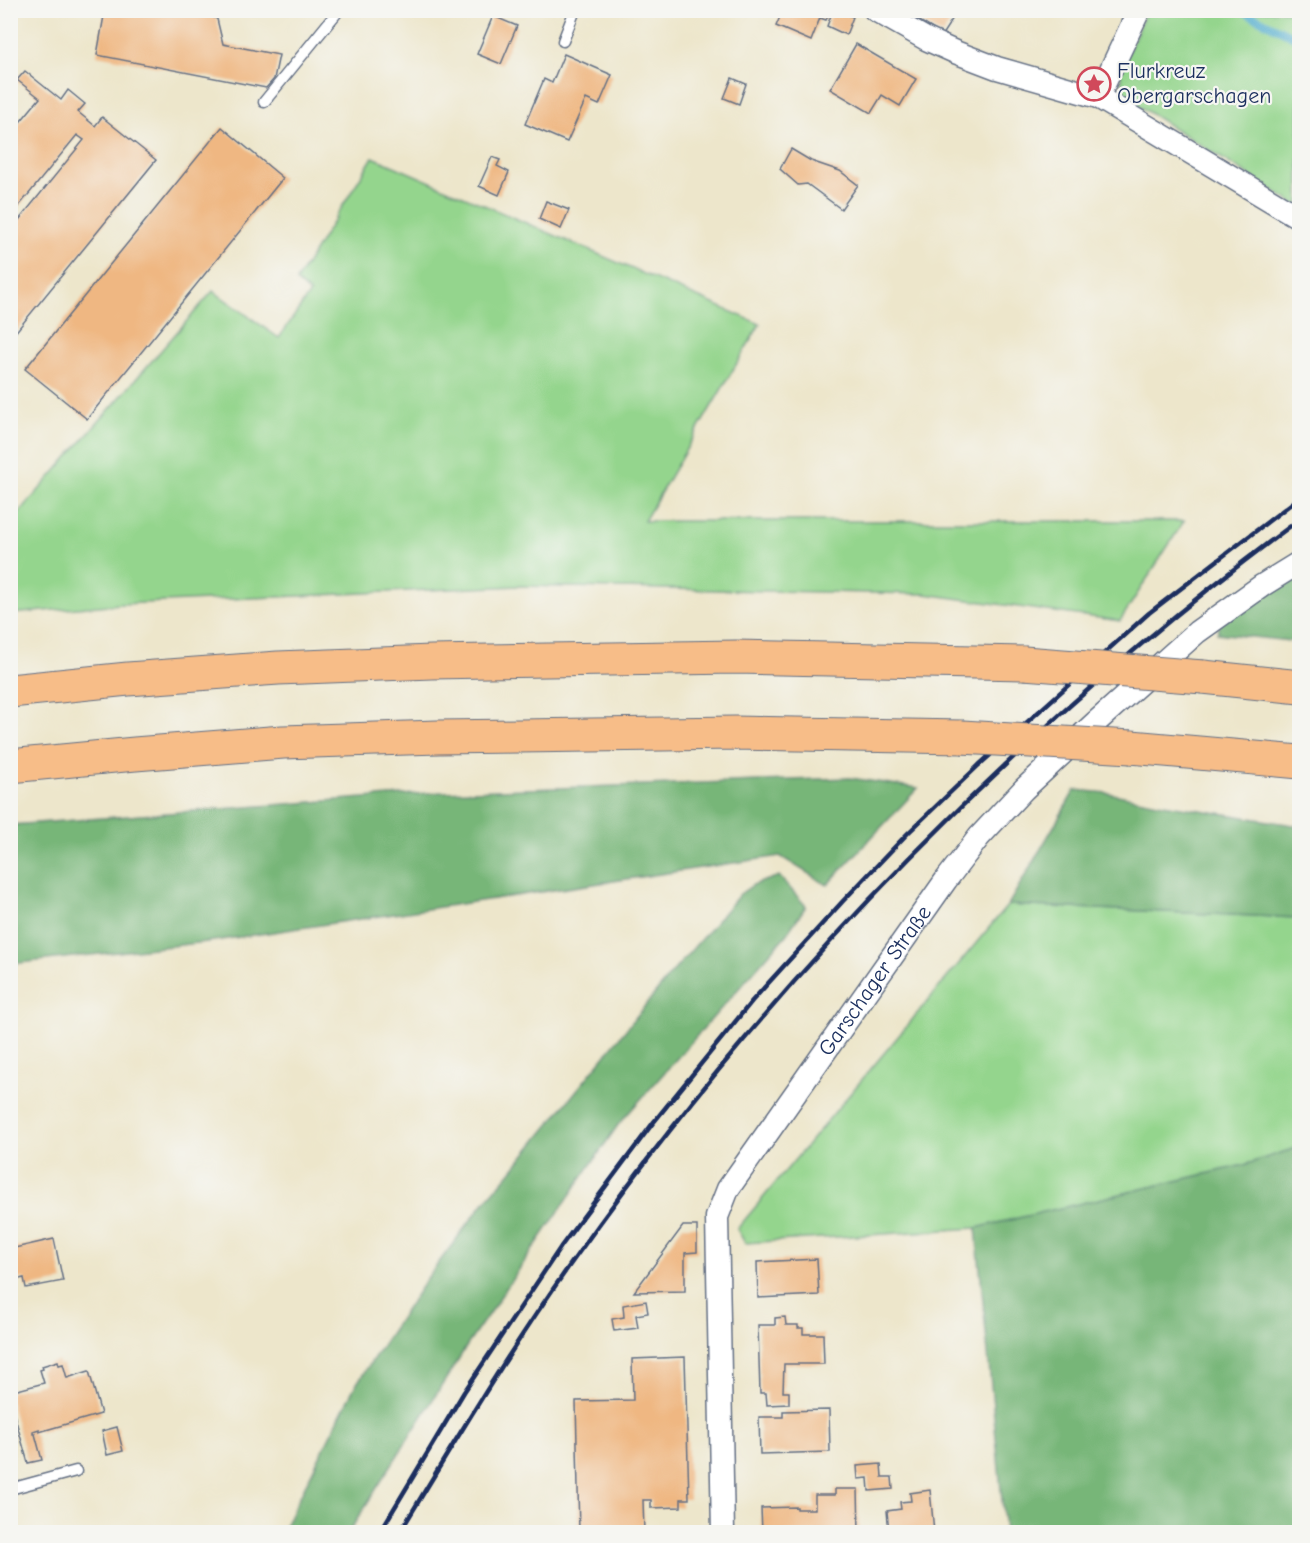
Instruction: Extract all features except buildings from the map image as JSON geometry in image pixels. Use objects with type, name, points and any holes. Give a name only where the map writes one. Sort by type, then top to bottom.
[{"type":"highway","points":[[10,691],[128,679],[266,669],[432,662],[736,657],[1024,663],[1299,687]]},
{"type":"highway","points":[[10,766],[283,742],[438,737],[735,733],[962,737],[1131,747],[1299,762]]},
{"type":"street","points":[[875,10],[926,39],[955,52],[997,68],[1098,97],[1228,173],[1299,218]]},
{"type":"street","points":[[1098,97],[1139,10]]},
{"type":"street","name":"Garschager Straße","points":[[723,1533],[717,1217],[728,1189],[946,880],[979,837],[1024,789],[1197,632],[1299,562]]},
{"type":"lane","points":[[264,102],[339,10]]},
{"type":"lane","points":[[563,41],[575,10]]},
{"type":"lane","points":[[10,1489],[76,1471]]},
{"type":"green space","points":[[1146,11],[1299,11],[1299,207],[1129,100],[1123,88],[1120,71]]},
{"type":"green space","points":[[373,157],[760,324],[644,521],[1184,521],[1120,621],[925,594],[518,586],[121,604],[11,614],[11,514],[18,514],[213,291],[279,338],[310,293],[296,281]]},
{"type":"green space","points":[[1299,578],[1299,642],[1217,633],[1221,622],[1247,604]]},
{"type":"green space","points":[[850,778],[918,788],[827,885],[780,856],[207,942],[11,964],[11,825],[442,792]]},
{"type":"green space","points":[[1075,790],[1108,793],[1299,826],[1299,918],[1008,905]]},
{"type":"green space","points":[[779,876],[806,906],[786,935],[618,1125],[468,1344],[349,1532],[282,1532],[354,1388],[425,1281],[482,1205],[670,975],[740,894],[753,885]]},
{"type":"green space","points":[[1008,905],[1299,918],[1299,1147],[1244,1165],[976,1228],[745,1243],[737,1229]]},
{"type":"green space","points":[[1299,1147],[1299,1532],[1005,1532],[976,1228],[1244,1165]]},
{"type":"waterway","points":[[1241,10],[1300,40]]},
{"type":"railway","points":[[380,1532],[464,1392],[562,1245],[653,1123],[752,1001],[908,833],[979,765],[1149,613],[1300,497]]},
{"type":"railway","points":[[400,1532],[508,1357],[577,1255],[654,1151],[735,1050],[820,953],[909,858],[1002,768],[1098,681],[1197,598],[1300,519]]},
{"type":"place","name":"Flurkreuz Obergarschagen","points":[[1094,84]]}]
